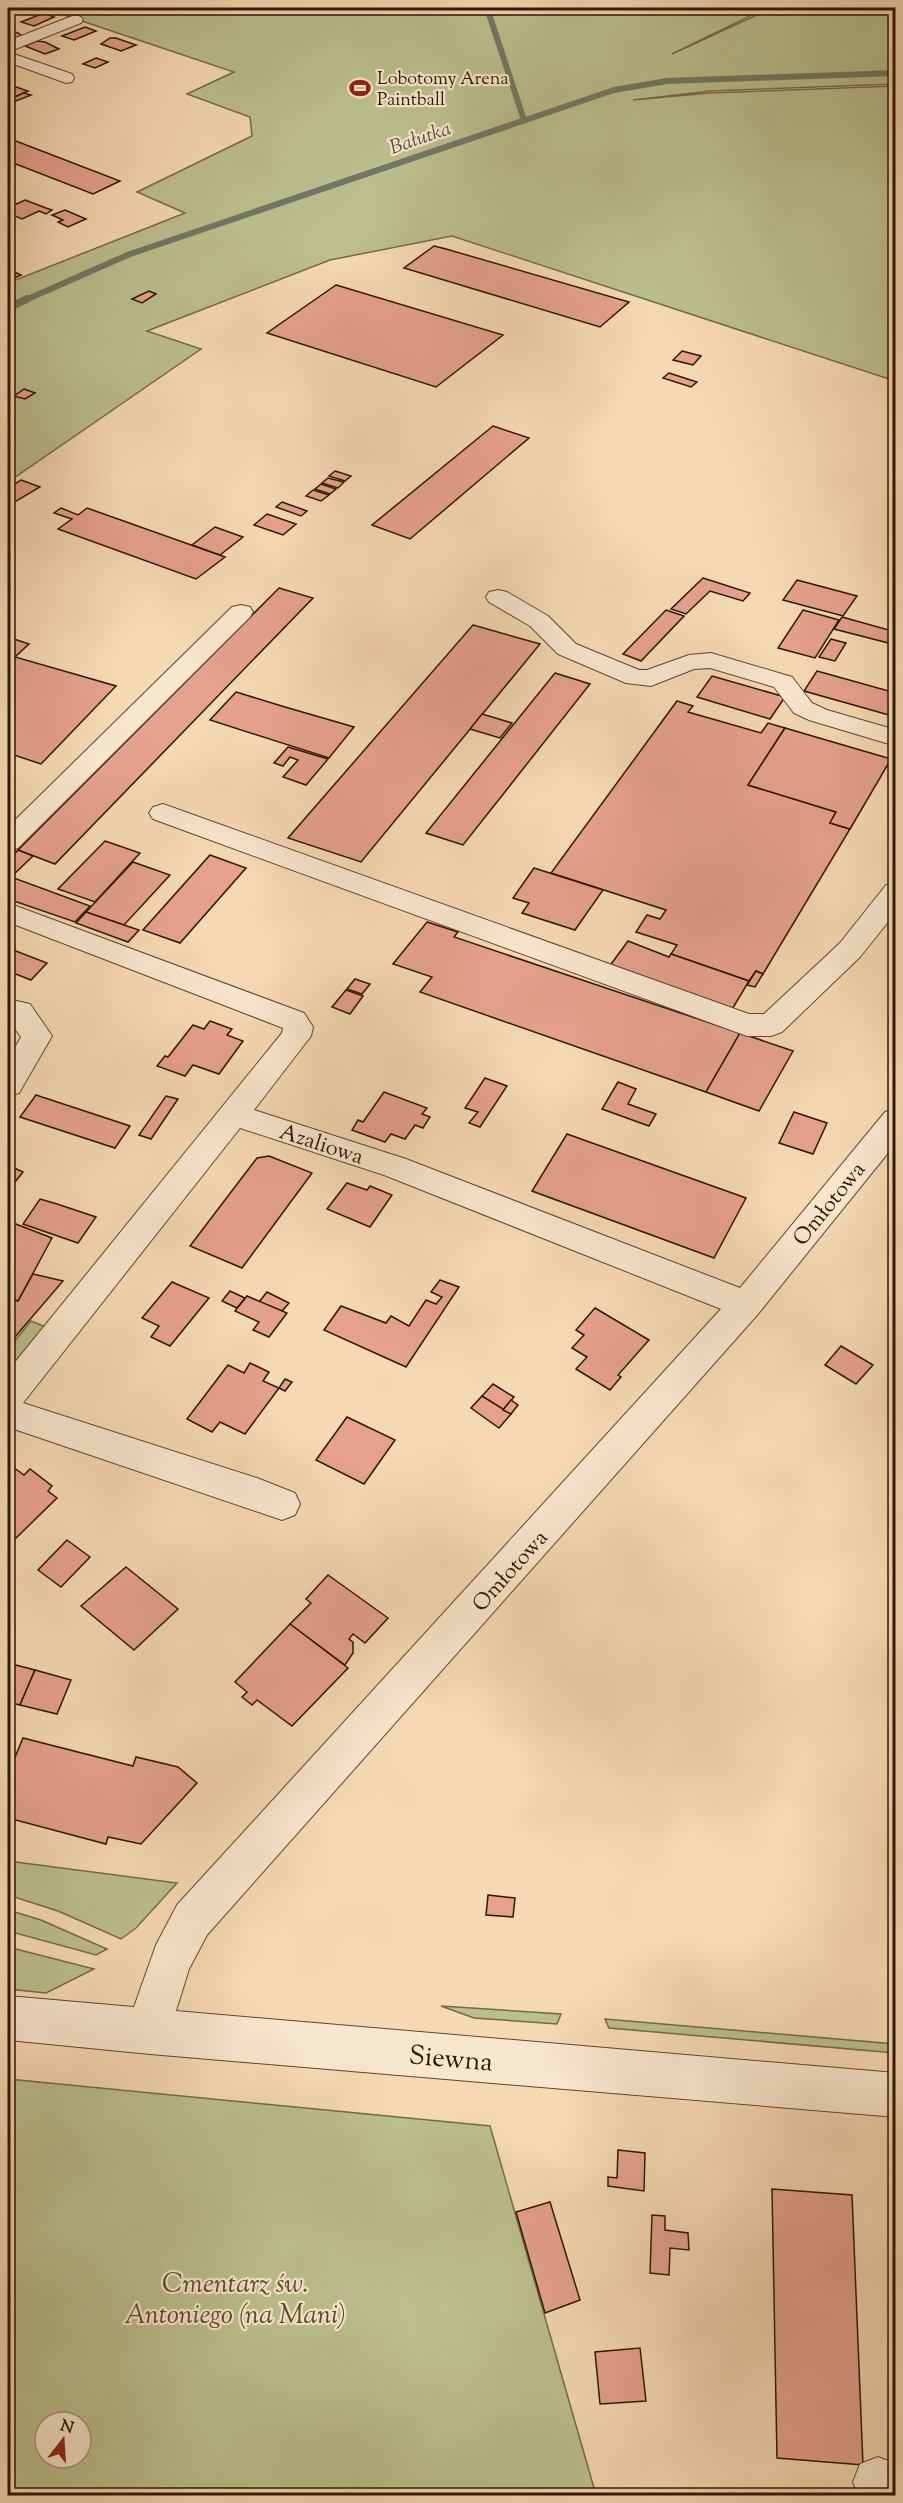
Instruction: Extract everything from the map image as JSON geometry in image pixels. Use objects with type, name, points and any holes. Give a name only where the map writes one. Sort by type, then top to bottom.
[{"type":"street","points":[[8,47],[75,20]]},
{"type":"street","points":[[8,57],[66,78]]},
{"type":"street","points":[[498,597],[539,621],[567,649],[635,678],[651,678],[689,662],[711,660],[783,682],[803,708],[818,715],[896,738]]},
{"type":"street","points":[[8,842],[241,612]]},
{"type":"street","points":[[163,813],[747,1025],[771,1025],[850,950],[896,892]]},
{"type":"street","points":[[8,912],[293,1020],[298,1027],[296,1036],[234,1115],[8,1396]]},
{"type":"street","points":[[8,1009],[19,1011],[37,1036],[8,1084]]},
{"type":"street","name":"Azaliowa","points":[[234,1115],[395,1167],[746,1305]]},
{"type":"street","name":"Omłotowa","points":[[150,2032],[157,1997],[164,1977],[192,1920],[746,1305],[896,1120]]},
{"type":"street","points":[[8,1413],[282,1504]]},
{"type":"street","name":"Siewna","points":[[8,2018],[896,2095]]},
{"type":"green space","points":[[43,8],[766,8],[672,54],[772,8],[895,8],[895,84],[710,91],[633,100],[709,93],[895,86],[895,381],[452,236],[330,260],[147,331],[201,349],[8,482],[8,283],[185,213],[137,192],[252,136],[250,117],[187,94],[234,72]]},
{"type":"green space","points":[[31,1321],[46,1327],[8,1378],[8,1349]]},
{"type":"green space","points":[[8,1861],[177,1883],[136,1928],[121,1939],[58,1911],[8,1895]]},
{"type":"green space","points":[[8,1910],[41,1920],[107,1949],[96,1955],[8,1931]]},
{"type":"green space","points":[[8,1947],[94,1969],[46,1993],[8,1989]]},
{"type":"green space","points":[[441,2006],[561,2014],[557,2024],[474,2018]]},
{"type":"green space","points":[[605,2019],[895,2044],[895,2053],[609,2028]]},
{"type":"green space","name":"Cmentarz św. Antoniego (na Mani)","points":[[8,2079],[490,2126],[596,2495],[8,2495]]},
{"type":"building","points":[[44,13],[54,17],[34,26],[21,22]]},
{"type":"building","points":[[85,27],[96,31],[74,40],[62,36]]},
{"type":"building","points":[[8,30],[18,33],[22,36],[10,40]]},
{"type":"building","points":[[110,38],[136,45],[121,51],[101,44]]},
{"type":"building","points":[[37,41],[59,49],[45,54],[25,46]]},
{"type":"building","points":[[96,58],[108,62],[95,68],[83,64]]},
{"type":"building","points":[[16,87],[28,91],[8,100],[8,90]]},
{"type":"building","points":[[24,93],[31,95],[8,104],[8,100]]},
{"type":"building","points":[[8,138],[120,181],[93,194],[8,161]]},
{"type":"building","points":[[25,200],[52,210],[46,214],[39,211],[22,219],[8,213],[8,208]]},
{"type":"building","points":[[65,210],[86,219],[68,227],[58,222],[63,220],[52,215]]},
{"type":"building","points":[[434,246],[629,302],[600,327],[404,268]]},
{"type":"building","points":[[8,269],[21,275],[8,281]]},
{"type":"building","points":[[336,285],[503,335],[436,387],[267,333]]},
{"type":"building","points":[[149,291],[156,294],[142,303],[132,299]]},
{"type":"building","points":[[682,351],[701,356],[693,365],[673,360]]},
{"type":"building","points":[[669,373],[697,382],[691,387],[663,378]]},
{"type":"building","points":[[24,389],[35,393],[25,399],[14,396]]},
{"type":"building","points":[[493,426],[529,438],[410,539],[372,525]]},
{"type":"building","points":[[335,471],[351,476],[345,481],[329,476]]},
{"type":"building","points":[[328,478],[344,482],[338,488],[322,483]]},
{"type":"building","points":[[21,480],[40,487],[8,506],[8,488]]},
{"type":"building","points":[[321,484],[336,489],[330,494],[315,489]]},
{"type":"building","points":[[313,490],[329,495],[321,501],[306,496]]},
{"type":"building","points":[[282,502],[307,511],[301,516],[276,507]]},
{"type":"building","points":[[61,508],[78,515],[87,508],[225,557],[196,579],[58,529],[72,519],[54,513]]},
{"type":"building","points":[[267,514],[296,524],[283,535],[254,525]]},
{"type":"building","points":[[215,527],[243,537],[220,555],[192,545]]},
{"type":"building","points":[[703,578],[750,593],[743,601],[710,591],[686,614],[671,609]]},
{"type":"building","points":[[797,580],[857,596],[843,616],[783,600]]},
{"type":"building","points":[[279,588],[313,598],[55,864],[18,850]]},
{"type":"building","points":[[666,610],[684,616],[641,661],[623,654]]},
{"type":"building","points":[[803,610],[839,620],[815,658],[778,648]]},
{"type":"building","points":[[842,617],[896,632],[896,645],[834,629]]},
{"type":"building","points":[[473,625],[540,644],[361,862],[288,838]]},
{"type":"building","points":[[8,637],[29,644],[15,657],[116,686],[41,764],[8,753],[8,678],[12,673],[8,673]]},
{"type":"building","points":[[831,639],[846,643],[835,661],[819,657]]},
{"type":"building","points":[[817,671],[896,693],[896,717],[804,691]]},
{"type":"building","points":[[555,673],[590,684],[463,845],[426,833]]},
{"type":"building","points":[[712,676],[785,697],[770,719],[697,697]]},
{"type":"building","points":[[236,692],[354,727],[329,758],[210,720]]},
{"type":"building","points":[[677,701],[693,706],[688,712],[761,733],[768,723],[785,728],[748,785],[836,812],[830,823],[850,829],[763,974],[756,971],[749,981],[671,954],[677,945],[636,932],[647,915],[660,919],[666,910],[551,873]]},
{"type":"building","points":[[482,714],[512,723],[500,738],[470,729]]},
{"type":"building","points":[[785,728],[891,759],[850,829],[830,823],[836,812],[748,785]]},
{"type":"building","points":[[288,747],[328,759],[306,785],[283,777],[298,760],[290,757],[283,766],[274,763]]},
{"type":"building","points":[[105,841],[140,853],[95,902],[58,889]]},
{"type":"building","points":[[18,850],[33,856],[11,877],[90,906],[75,922],[8,899],[8,861]]},
{"type":"building","points":[[210,855],[246,868],[180,943],[143,930]]},
{"type":"building","points":[[133,862],[170,875],[124,925],[86,912]]},
{"type":"building","points":[[534,868],[603,890],[575,930],[522,913],[529,903],[513,898]]},
{"type":"building","points":[[86,912],[139,930],[128,942],[76,923]]},
{"type":"building","points":[[427,922],[458,932],[454,937],[740,1033],[706,1092],[420,992],[432,977],[393,964]]},
{"type":"building","points":[[628,941],[669,957],[671,954],[749,981],[731,1011],[609,967]]},
{"type":"building","points":[[8,948],[47,963],[31,980],[8,971]]},
{"type":"building","points":[[756,971],[763,974],[755,987],[747,985]]},
{"type":"building","points":[[355,979],[370,984],[362,994],[347,989]]},
{"type":"building","points":[[346,990],[363,996],[350,1014],[332,1007]]},
{"type":"building","points":[[210,1021],[232,1029],[227,1035],[243,1041],[219,1074],[193,1065],[185,1076],[157,1066],[165,1056],[168,1057],[193,1025],[204,1029]]},
{"type":"building","points":[[740,1033],[793,1051],[759,1111],[706,1092]]},
{"type":"building","points":[[485,1078],[507,1086],[480,1127],[469,1123],[478,1112],[465,1108]]},
{"type":"building","points":[[618,1082],[636,1089],[628,1104],[656,1114],[649,1126],[602,1109]]},
{"type":"building","points":[[384,1092],[427,1108],[422,1114],[430,1117],[423,1128],[415,1125],[405,1139],[391,1134],[385,1142],[352,1130],[358,1120],[363,1122]]},
{"type":"building","points":[[36,1095],[130,1126],[115,1148],[20,1117]]},
{"type":"building","points":[[166,1096],[178,1099],[151,1139],[139,1135]]},
{"type":"building","points":[[794,1112],[827,1123],[813,1154],[779,1143]]},
{"type":"building","points":[[567,1134],[746,1198],[714,1258],[532,1191]]},
{"type":"building","points":[[269,1156],[312,1173],[242,1268],[190,1246],[257,1158]]},
{"type":"building","points":[[8,1165],[23,1172],[15,1182],[8,1179]]},
{"type":"building","points":[[347,1183],[367,1190],[370,1186],[392,1195],[370,1227],[327,1209]]},
{"type":"building","points":[[40,1199],[96,1217],[78,1243],[23,1224]]},
{"type":"building","points":[[8,1221],[52,1238],[18,1301],[8,1298]]},
{"type":"building","points":[[33,1274],[63,1281],[8,1345],[8,1298],[18,1301]]},
{"type":"building","points":[[440,1280],[459,1287],[406,1367],[324,1330],[341,1306],[386,1323],[391,1316],[409,1326],[426,1300],[436,1304],[442,1297],[431,1292]]},
{"type":"building","points":[[172,1282],[209,1298],[170,1346],[151,1337],[159,1326],[142,1318]]},
{"type":"building","points":[[230,1291],[245,1298],[237,1308],[222,1301]]},
{"type":"building","points":[[267,1292],[289,1303],[282,1311],[259,1302]]},
{"type":"building","points":[[247,1296],[287,1313],[269,1337],[253,1330],[259,1322],[235,1311]]},
{"type":"building","points":[[595,1308],[649,1340],[618,1375],[621,1377],[610,1390],[576,1369],[587,1357],[572,1348],[584,1335],[576,1330]]},
{"type":"building","points":[[841,1346],[873,1365],[856,1384],[825,1365]]},
{"type":"building","points":[[250,1363],[269,1372],[263,1381],[279,1388],[245,1434],[220,1422],[212,1432],[187,1419],[228,1365],[244,1373]]},
{"type":"building","points":[[285,1379],[292,1382],[285,1391],[279,1388]]},
{"type":"building","points":[[493,1384],[514,1397],[503,1410],[482,1396]]},
{"type":"building","points":[[482,1396],[511,1414],[499,1428],[471,1408]]},
{"type":"building","points":[[511,1400],[518,1405],[511,1414],[503,1410]]},
{"type":"building","points":[[347,1417],[395,1440],[364,1484],[316,1460]]},
{"type":"building","points":[[13,1467],[24,1475],[30,1469],[52,1486],[48,1491],[57,1498],[16,1538],[8,1532],[8,1472]]},
{"type":"building","points":[[67,1540],[90,1557],[61,1587],[38,1570]]},
{"type":"building","points":[[126,1567],[178,1609],[134,1650],[81,1606]]},
{"type":"building","points":[[328,1575],[388,1618],[365,1643],[353,1634],[349,1639],[353,1642],[353,1653],[345,1665],[290,1624],[311,1603],[306,1599]]},
{"type":"building","points":[[290,1624],[348,1668],[292,1726],[257,1700],[252,1705],[242,1697],[247,1692],[235,1682]]},
{"type":"building","points":[[8,1663],[35,1670],[20,1705],[8,1702]]},
{"type":"building","points":[[35,1670],[71,1680],[57,1714],[20,1705]]},
{"type":"building","points":[[23,1738],[133,1766],[136,1757],[178,1767],[197,1783],[141,1844],[108,1837],[106,1844],[8,1818],[8,1774]]},
{"type":"building","points":[[488,1895],[515,1898],[513,1917],[486,1915]]},
{"type":"building","points":[[618,2150],[645,2153],[644,2191],[608,2186],[608,2177],[617,2178]]},
{"type":"building","points":[[772,2189],[852,2195],[863,2465],[777,2458]]},
{"type":"building","points":[[550,2202],[580,2300],[545,2313],[516,2212]]},
{"type":"building","points":[[652,2215],[665,2216],[665,2230],[688,2233],[689,2250],[670,2248],[669,2275],[650,2273]]},
{"type":"building","points":[[640,2348],[646,2401],[600,2404],[595,2352]]},
{"type":"waterway","points":[[487,8],[524,120]]},
{"type":"waterway","name":"Bałutka","points":[[23,301],[130,254],[614,90],[667,81],[896,73]]},
{"type":"waterway","name":"Bałutka","points":[[8,308],[27,299]]},
{"type":"place","name":"Lobotomy Arena Paintball","points":[[360,88]]}]
